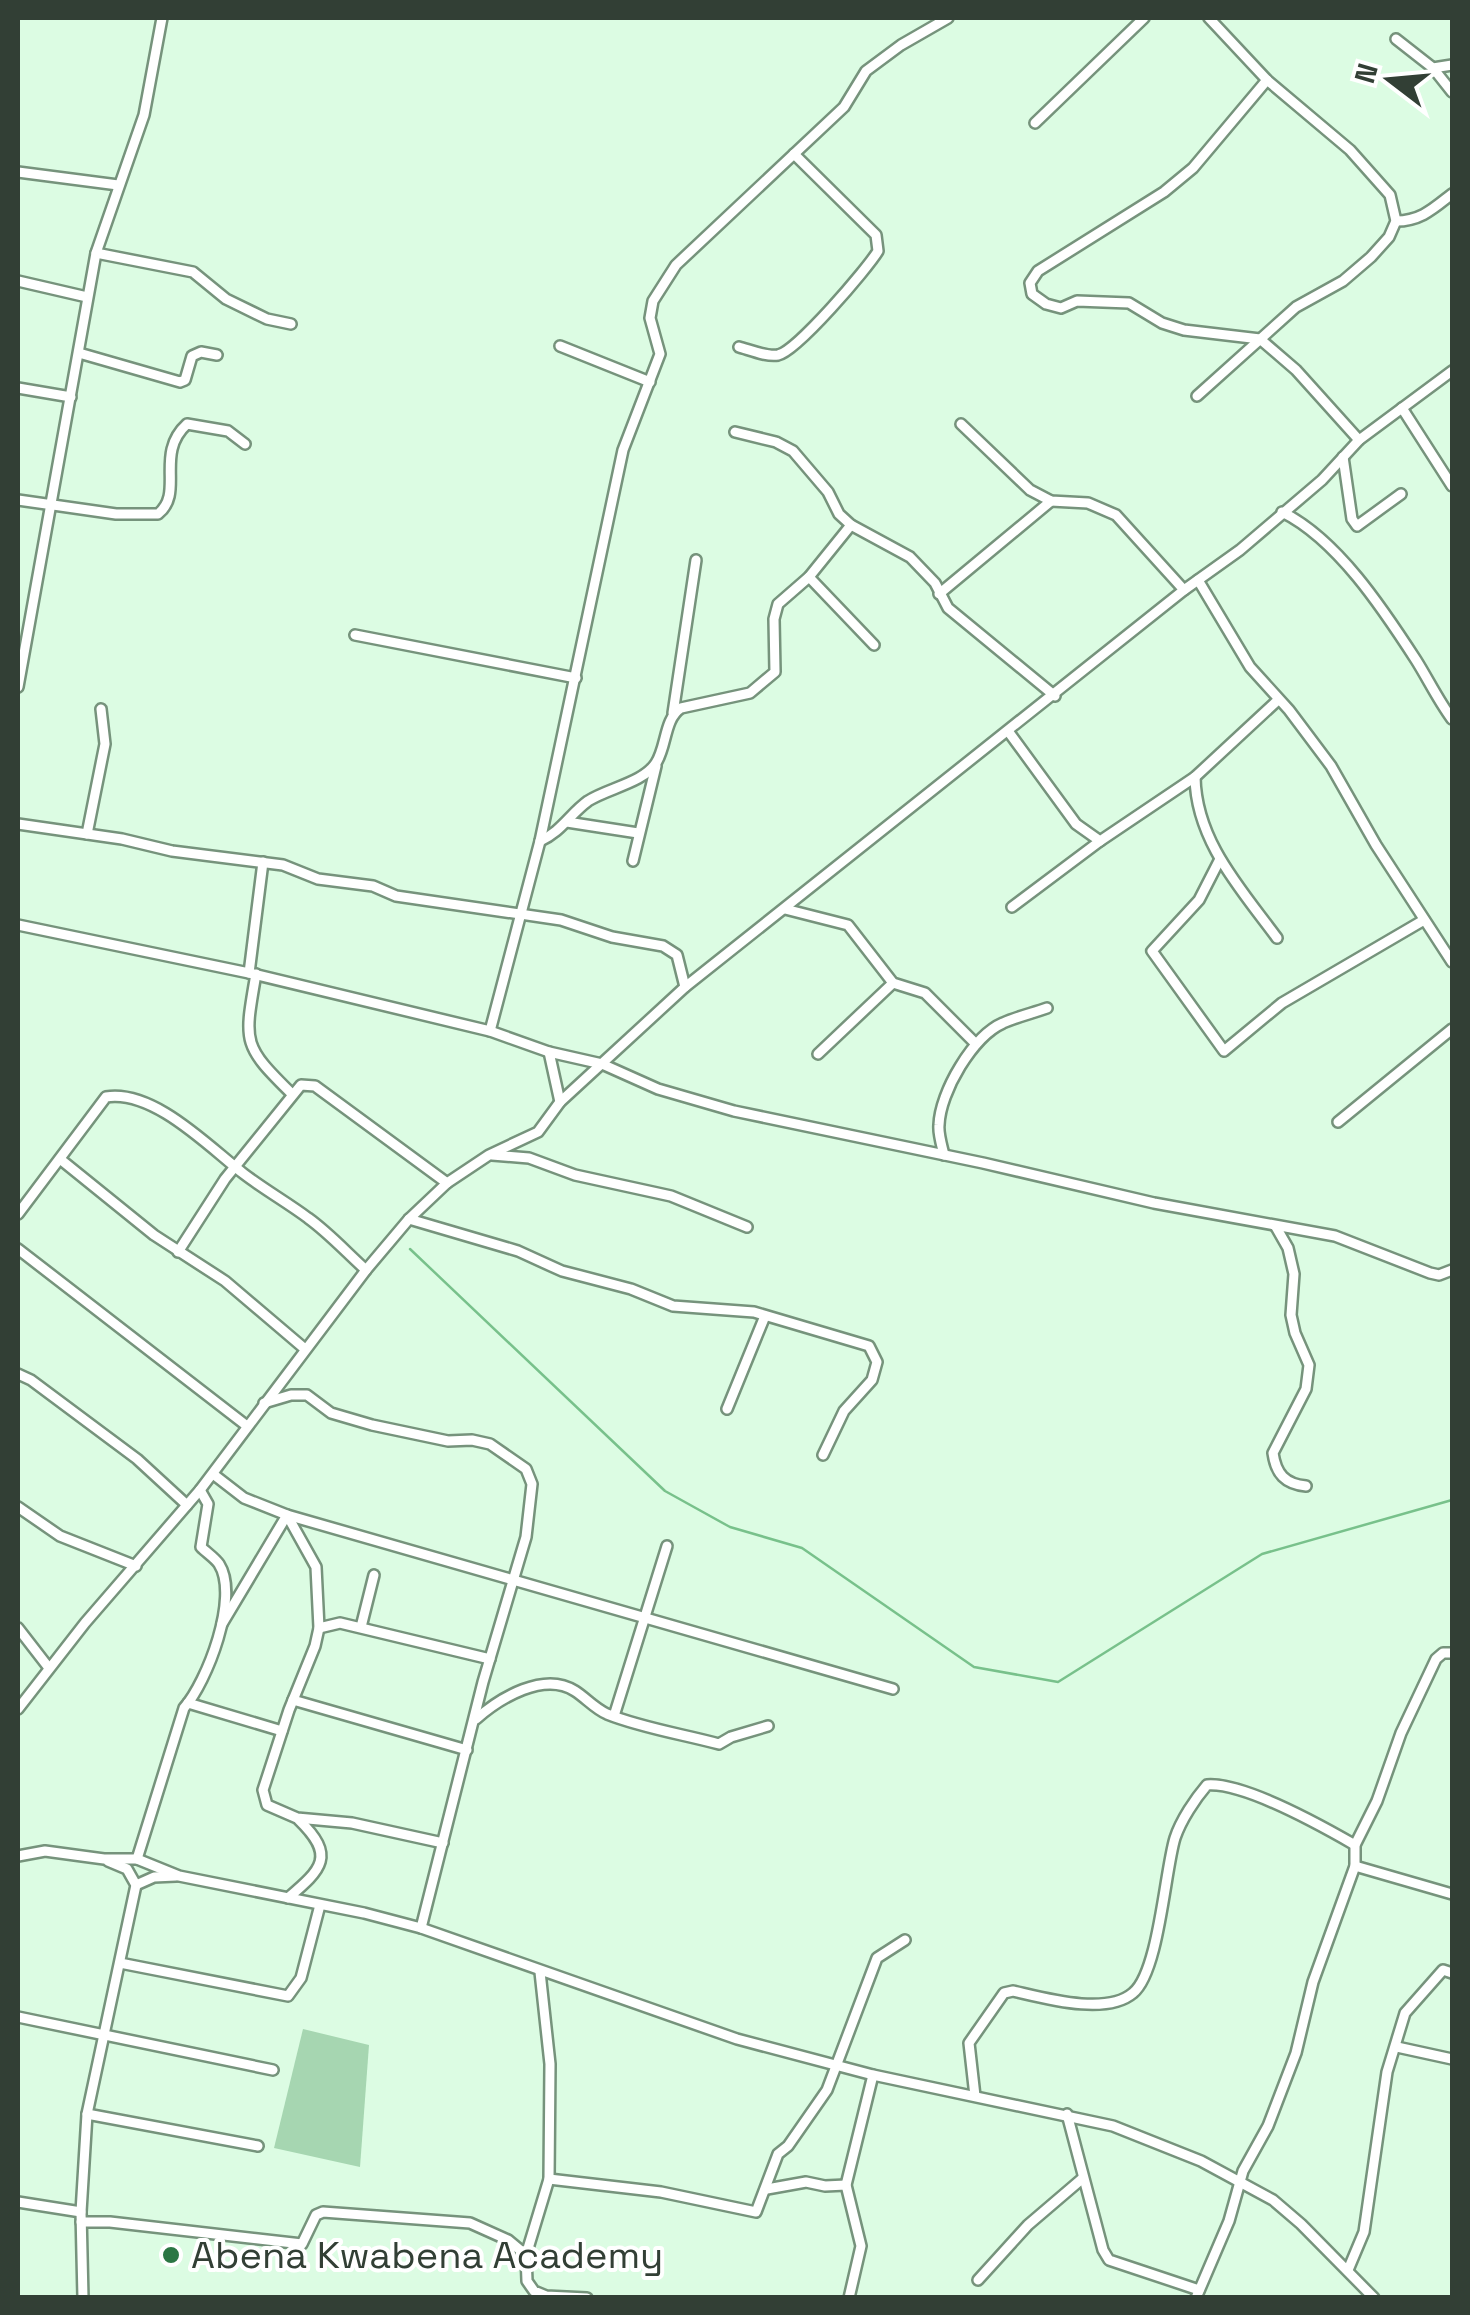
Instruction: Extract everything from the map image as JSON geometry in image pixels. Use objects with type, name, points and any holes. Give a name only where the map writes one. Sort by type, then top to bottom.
[{"type":"street","points":[[18,687],[96,253],[144,116],[162,18]]},
{"type":"street","points":[[490,1031],[540,840],[623,450],[660,354],[650,318],[653,301],[676,265],[844,107],[866,72],[900,45],[948,18]]},
{"type":"street","points":[[1036,122],[1144,18]]},
{"type":"street","points":[[1197,396],[1296,307],[1343,281],[1371,257],[1389,237],[1396,220],[1390,196],[1350,150],[1267,80],[1210,18]]},
{"type":"street","points":[[1396,39],[1432,68],[1452,92]]},
{"type":"street","points":[[1432,68],[1452,65]]},
{"type":"street","points":[[1267,80],[1193,168],[1164,192],[1038,271],[1030,283],[1032,294],[1061,308],[1077,301],[1128,303],[1162,323],[1184,330],[1260,340],[1296,370],[1359,440]]},
{"type":"street","points":[[739,348],[780,355],[788,350],[807,334],[878,251],[876,235],[794,154]]},
{"type":"street","points":[[18,172],[118,185]]},
{"type":"street","points":[[1396,220],[1412,221],[1452,194]]},
{"type":"street","points":[[96,253],[193,272],[226,300],[267,319],[291,324]]},
{"type":"street","points":[[18,282],[87,297]]},
{"type":"street","points":[[560,346],[650,382]]},
{"type":"street","points":[[79,353],[180,382],[192,356],[200,352],[217,355]]},
{"type":"street","points":[[18,1709],[200,1490],[409,1218],[447,1183],[489,1155],[538,1132],[560,1102],[686,987],[1184,590],[1240,550],[1322,480],[1359,440],[1452,371]]},
{"type":"street","points":[[18,388],[70,398]]},
{"type":"street","points":[[1402,408],[1452,486]]},
{"type":"street","points":[[18,500],[116,514],[158,514],[170,498],[170,450],[188,424],[228,430],[244,444]]},
{"type":"street","points":[[961,424],[1030,490],[1051,500],[1088,503],[1116,515],[1184,590]]},
{"type":"street","points":[[736,432],[794,451],[828,492],[839,514],[851,525],[910,558],[935,583],[948,608],[1055,696]]},
{"type":"street","points":[[1343,457],[1352,519],[1357,526],[1401,494]]},
{"type":"street","points":[[939,594],[1051,500]]},
{"type":"street","points":[[1282,512],[1314,530],[1366,590],[1415,658],[1452,719]]},
{"type":"street","points":[[673,713],[750,693],[775,672],[774,619],[778,604],[808,577],[851,525]]},
{"type":"street","points":[[633,861],[673,713],[696,560]]},
{"type":"street","points":[[808,577],[874,645]]},
{"type":"street","points":[[1198,580],[1250,668],[1331,766],[1452,962]]},
{"type":"street","points":[[18,621],[30,623]]},
{"type":"street","points":[[355,635],[576,678]]},
{"type":"street","points":[[1012,907],[1100,840],[1195,777],[1278,700]]},
{"type":"street","points":[[88,834],[105,744],[101,709]]},
{"type":"street","points":[[1008,732],[1076,824],[1100,840]]},
{"type":"street","points":[[540,840],[553,835],[588,801],[649,771],[657,762]]},
{"type":"street","points":[[1195,777],[1195,800],[1219,861],[1277,938]]},
{"type":"street","points":[[567,822],[638,833]]},
{"type":"street","points":[[18,824],[172,851],[283,865],[336,884],[373,886],[396,896],[561,920],[612,937],[663,946],[677,955],[686,987]]},
{"type":"street","points":[[1219,861],[1199,900],[1152,951],[1224,1051],[1282,1003],[1424,920]]},
{"type":"street","points":[[262,862],[250,1046],[256,1059],[292,1094]]},
{"type":"street","points":[[785,908],[848,925],[893,983],[925,993],[976,1044]]},
{"type":"street","points":[[18,925],[253,973],[490,1031],[549,1052],[602,1064],[642,1083],[707,1104],[1119,1196],[1335,1236],[1430,1274],[1452,1270]]},
{"type":"street","points":[[818,1054],[893,983]]},
{"type":"street","points":[[944,1155],[938,1126],[944,1101],[949,1085],[976,1044],[1004,1022],[1047,1008]]},
{"type":"street","points":[[1338,1122],[1452,1029]]},
{"type":"street","points":[[549,1052],[560,1102]]},
{"type":"street","points":[[178,1252],[235,1167],[301,1086],[315,1086],[447,1183]]},
{"type":"street","points":[[18,1214],[106,1097],[113,1096],[147,1105],[199,1134],[235,1167],[312,1220],[366,1270]]},
{"type":"street","points":[[489,1155],[529,1158],[575,1175],[672,1196],[747,1227]]},
{"type":"street","points":[[60,1159],[178,1252],[225,1281],[305,1349]]},
{"type":"street","points":[[409,1218],[518,1251],[562,1270],[662,1302],[765,1316],[869,1346],[878,1362],[872,1380],[844,1411],[822,1455]]},
{"type":"street","points":[[1276,1227],[1288,1248],[1294,1274],[1291,1314],[1294,1333],[1308,1366],[1306,1389],[1272,1453],[1280,1475],[1291,1484],[1306,1486]]},
{"type":"street","points":[[18,1249],[247,1426]]},
{"type":"street","points":[[727,1409],[765,1316]]},
{"type":"street","points":[[18,1374],[137,1458],[187,1505]]},
{"type":"street","points":[[264,1403],[307,1395],[331,1413],[372,1425],[448,1441],[490,1444],[526,1468],[532,1484],[532,1509],[421,1928]]},
{"type":"street","points":[[212,1474],[244,1498],[287,1516],[893,1689]]},
{"type":"street","points":[[200,1490],[208,1504],[201,1548],[218,1563],[224,1576],[222,1624]]},
{"type":"street","points":[[18,1507],[60,1536],[136,1566]]},
{"type":"street","points":[[136,1859],[188,1703],[198,1692],[222,1624],[287,1516]]},
{"type":"street","points":[[287,1516],[316,1567],[319,1628],[282,1731],[263,1790],[264,1798],[276,1811],[297,1818],[352,1823],[443,1843]]},
{"type":"street","points":[[614,1716],[668,1546]]},
{"type":"street","points":[[361,1627],[374,1575]]},
{"type":"street","points":[[319,1628],[340,1623],[490,1660]]},
{"type":"street","points":[[18,1628],[50,1668]]},
{"type":"street","points":[[1067,2114],[1109,2260],[1198,2294],[1229,2221],[1241,2181],[1283,2090],[1323,1951],[1355,1866],[1355,1845],[1436,1659],[1443,1653],[1452,1653]]},
{"type":"street","points":[[476,1719],[514,1693],[550,1684],[574,1690],[594,1707],[614,1716],[720,1744],[768,1726]]},
{"type":"street","points":[[293,1700],[467,1750]]},
{"type":"street","points":[[188,1703],[282,1731]]},
{"type":"street","points":[[975,2096],[969,2043],[1004,1993],[1012,1991],[1068,2004],[1112,2002],[1132,1994],[1138,1987],[1154,1948],[1176,1835],[1208,1785],[1234,1788],[1309,1819],[1355,1845]]},
{"type":"street","points":[[288,1898],[318,1869],[321,1854],[318,1838],[297,1818]]},
{"type":"street","points":[[18,1856],[46,1851],[136,1859],[178,1876],[421,1928],[737,2039],[873,2075],[1067,2114],[1146,2138],[1241,2181],[1301,2224],[1374,2298]]},
{"type":"street","points":[[83,2298],[81,2217],[87,2114],[136,1885],[126,1869],[104,1859]]},
{"type":"street","points":[[1355,1866],[1452,1894]]},
{"type":"street","points":[[136,1885],[154,1878],[178,1876]]},
{"type":"street","points":[[120,1962],[288,1996],[301,1978],[320,1904]]},
{"type":"street","points":[[548,2180],[662,2192],[752,2214],[768,2189],[778,2154],[815,2108],[837,2066],[877,1958],[904,1940]]},
{"type":"street","points":[[1348,2270],[1364,2232],[1387,2072],[1405,2013],[1438,1974],[1443,1970],[1452,1973]]},
{"type":"street","points":[[540,1972],[550,2064],[548,2180],[526,2255],[527,2281],[534,2292],[546,2296],[587,2298]]},
{"type":"street","points":[[18,2017],[273,2070]]},
{"type":"street","points":[[1397,2047],[1452,2058]]},
{"type":"street","points":[[849,2298],[861,2246],[846,2184],[873,2075]]},
{"type":"street","points":[[87,2114],[258,2146]]},
{"type":"street","points":[[978,2280],[1028,2226],[1084,2178]]},
{"type":"street","points":[[768,2189],[806,2182],[825,2186],[846,2184]]},
{"type":"street","points":[[18,2202],[81,2217],[302,2244],[316,2215],[323,2212],[470,2224],[508,2240],[526,2255]]},
{"type":"green space","points":[[303,2029],[369,2045],[360,2167],[274,2148]]},
{"type":"waterway","points":[[410,1249],[665,1491],[730,1527],[802,1548],[974,1667],[1058,1682],[1262,1554],[1452,1500]]},
{"type":"place","name":"Abena Kwabena Academy","points":[[171,2255]]}]
